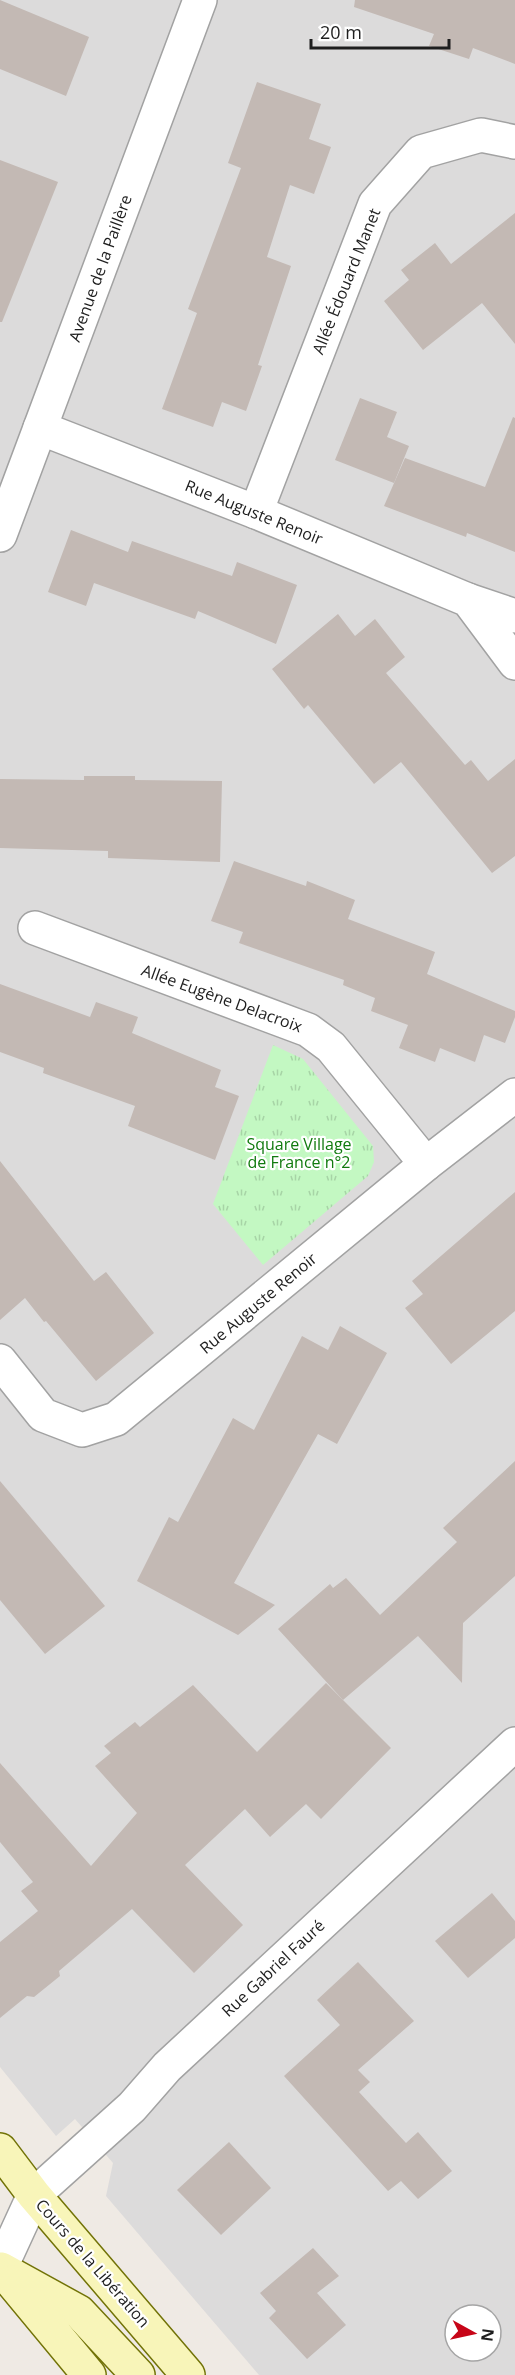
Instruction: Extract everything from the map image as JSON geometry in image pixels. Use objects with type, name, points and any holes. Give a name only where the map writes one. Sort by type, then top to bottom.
[{"type":"main road","name":"Cours de la Libération","points":[[0,2150],[34,2195],[188,2375]]},
{"type":"main road","points":[[0,2188],[9,2194],[34,2195]]},
{"type":"main road","points":[[0,2269],[89,2375]]},
{"type":"main road","points":[[0,2269],[79,2312],[138,2375]]},
{"type":"street","name":"Avenue de la Paillère","points":[[0,536],[200,0]]},
{"type":"street","name":"Allée Édouard Manet","points":[[256,512],[375,204],[421,152],[481,135],[515,142]]},
{"type":"street","name":"Rue Auguste Renoir","points":[[40,428],[256,512],[468,600],[515,616]]},
{"type":"street","points":[[468,600],[515,663]]},
{"type":"street","name":"Allée Eugène Delacroix","points":[[35,928],[309,1030],[331,1047],[426,1164]]},
{"type":"street","name":"Rue Auguste Renoir","points":[[0,1361],[43,1414],[82,1430],[116,1419],[426,1164],[515,1095]]},
{"type":"street","name":"Rue Gabriel Fauré","points":[[34,2195],[126,2113],[167,2067],[515,1744]]},
{"type":"street","points":[[0,2269],[34,2195]]},
{"type":"shaded area","points":[[0,0],[515,0],[515,2375],[259,2375],[106,2196],[113,2163],[75,2119],[56,2136],[0,2067]]},
{"type":"green space","name":"Square Village de France n°2","points":[[273,1045],[303,1059],[373,1146],[374,1162],[368,1176],[263,1265],[213,1204]]},
{"type":"building","points":[[0,0],[89,37],[66,96],[0,69]]},
{"type":"building","points":[[355,0],[515,0],[515,64],[473,48],[469,59],[429,46],[434,34],[354,7]]},
{"type":"building","points":[[257,82],[321,104],[309,139],[331,147],[314,194],[290,185],[267,257],[291,266],[258,365],[262,366],[246,411],[222,402],[213,427],[162,409],[197,313],[188,309],[241,168],[228,163]]},
{"type":"building","points":[[0,160],[58,182],[2,322],[0,322]]},
{"type":"building","points":[[515,213],[515,344],[482,303],[423,350],[384,301],[409,280],[401,270],[435,243],[451,264]]},
{"type":"building","points":[[360,398],[397,412],[387,437],[409,446],[394,483],[335,460]]},
{"type":"building","points":[[513,417],[515,418],[515,552],[467,533],[466,537],[384,506],[405,458],[485,487]]},
{"type":"building","points":[[71,530],[128,552],[132,541],[232,576],[237,562],[297,585],[276,644],[198,611],[195,619],[94,583],[86,606],[48,592]]},
{"type":"building","points":[[338,614],[355,636],[375,619],[405,657],[386,673],[465,765],[471,760],[488,781],[515,759],[515,856],[492,873],[401,762],[374,784],[308,705],[304,709],[272,669]]},
{"type":"building","points":[[84,776],[135,776],[135,780],[222,781],[220,862],[108,858],[108,851],[0,848],[0,779],[84,780]]},
{"type":"building","points":[[234,861],[306,886],[307,881],[355,900],[348,919],[435,952],[427,974],[515,1011],[505,1043],[484,1035],[475,1062],[440,1048],[435,1062],[399,1048],[408,1025],[371,1011],[375,998],[343,985],[344,980],[239,943],[243,932],[211,921]]},
{"type":"building","points":[[0,984],[90,1017],[96,1002],[138,1017],[132,1033],[221,1070],[215,1087],[239,1096],[215,1160],[128,1126],[135,1106],[43,1073],[44,1068],[0,1052]]},
{"type":"building","points":[[0,1161],[94,1281],[106,1272],[154,1333],[96,1381],[25,1298],[0,1320]]},
{"type":"building","points":[[515,1192],[515,1311],[451,1364],[405,1308],[423,1294],[412,1281]]},
{"type":"building","points":[[340,1326],[387,1353],[337,1444],[318,1434],[234,1583],[275,1605],[238,1635],[137,1581],[169,1517],[178,1522],[233,1418],[254,1430],[302,1336],[328,1350]]},
{"type":"building","points":[[515,1461],[515,1576],[463,1623],[462,1683],[418,1636],[343,1700],[278,1629],[330,1584],[333,1588],[346,1578],[380,1615],[457,1542],[443,1528]]},
{"type":"building","points":[[0,1481],[105,1606],[45,1654],[0,1600]]},
{"type":"building","points":[[326,1683],[391,1748],[321,1819],[306,1804],[270,1837],[245,1809],[185,1865],[243,1925],[194,1973],[132,1909],[59,1971],[60,1976],[34,1997],[27,1996],[0,2018],[0,1942],[38,1911],[21,1891],[33,1882],[0,1842],[0,1763],[91,1866],[137,1813],[95,1766],[111,1753],[104,1746],[135,1722],[140,1727],[193,1685],[257,1752]]},
{"type":"building","points":[[492,1893],[515,1921],[515,1938],[468,1978],[435,1941]]},
{"type":"building","points":[[358,1962],[414,2021],[358,2070],[370,2082],[359,2092],[406,2143],[418,2132],[452,2171],[418,2199],[401,2181],[388,2191],[284,2076],[340,2025],[317,2000]]},
{"type":"building","points":[[229,2142],[271,2188],[221,2235],[177,2190]]},
{"type":"building","points":[[313,2248],[339,2276],[317,2293],[346,2325],[307,2359],[269,2318],[276,2311],[260,2293]]}]
